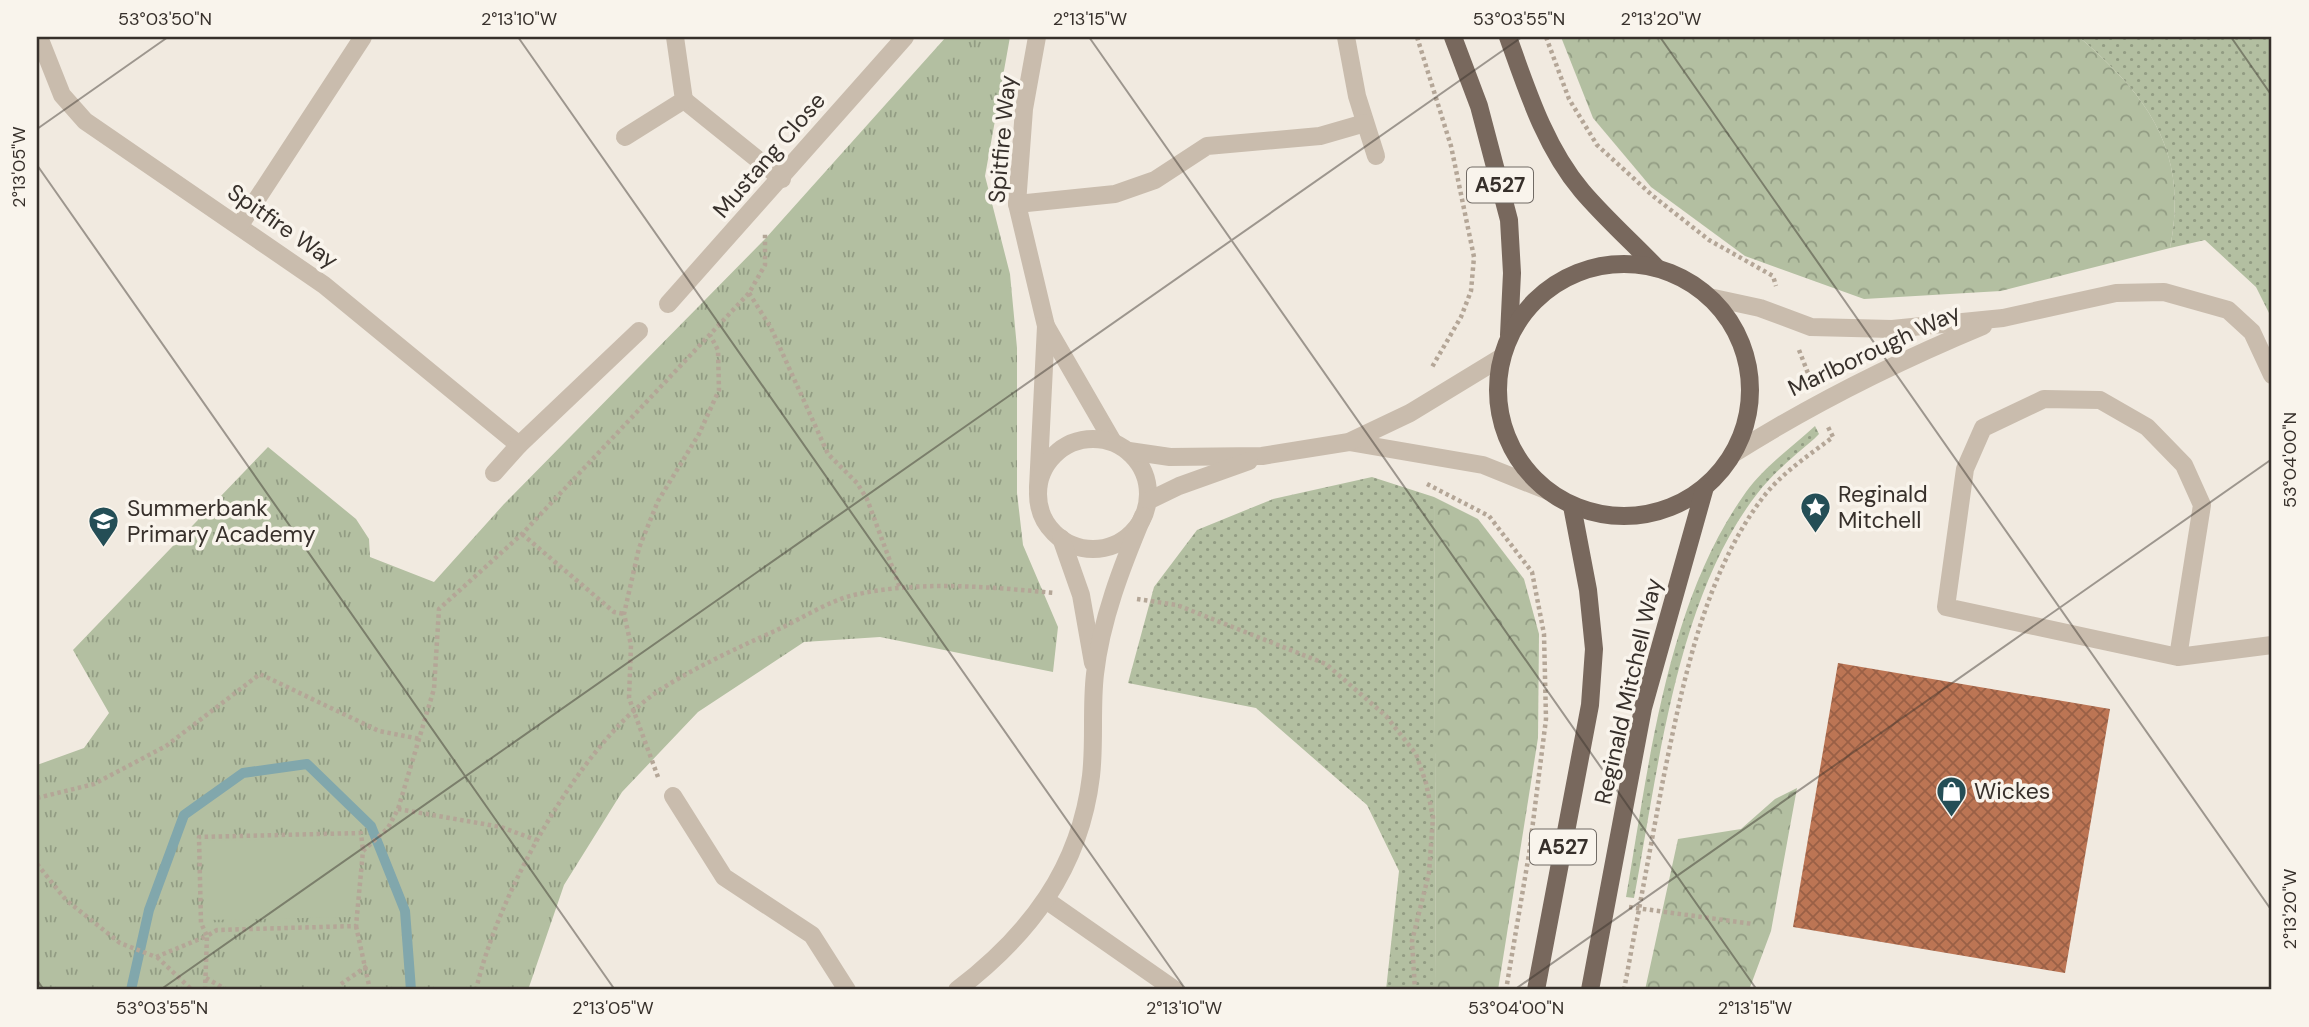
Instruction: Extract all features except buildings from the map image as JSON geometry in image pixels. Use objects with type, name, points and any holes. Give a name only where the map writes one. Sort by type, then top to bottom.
[{"type":"main road","name":"A527","points":[[1453,37],[1479,106],[1509,220],[1512,273],[1509,339]]},
{"type":"main road","name":"A527","points":[[1508,37],[1534,109],[1557,154],[1581,190],[1657,268]]},
{"type":"main road","points":[[1606,265],[1657,268],[1682,278],[1709,297],[1738,335],[1750,376],[1749,408],[1733,454],[1705,487],[1680,503],[1641,515],[1599,514],[1572,506],[1548,491],[1519,461],[1507,439],[1498,406],[1502,357],[1509,339],[1531,306],[1571,276],[1606,265]]},
{"type":"main road","name":"Reginald Mitchell Way","points":[[1590,990],[1643,708],[1705,487]]},
{"type":"main road","name":"Reginald Mitchell Way","points":[[1536,990],[1591,694],[1594,649],[1588,590],[1572,506]]},
{"type":"street","name":"Spitfire Way","points":[[39,37],[43,70],[85,121],[324,285],[519,444]]},
{"type":"street","points":[[240,225],[363,37]]},
{"type":"street","points":[[675,37],[684,100],[782,179]]},
{"type":"street","name":"Mustang Close","points":[[668,304],[782,179],[905,37]]},
{"type":"street","name":"Spitfire Way","points":[[1037,37],[1024,109],[1017,204],[1046,326],[1038,488]]},
{"type":"street","points":[[1346,37],[1357,96],[1376,156]]},
{"type":"street","points":[[625,137],[684,100]]},
{"type":"street","points":[[1017,204],[1115,194],[1155,180],[1207,146],[1320,136],[1365,122]]},
{"type":"street","name":"Marlborough Way","points":[[1709,297],[1760,308],[1811,327],[1892,329],[2003,318],[2116,293],[2164,292],[2228,310],[2252,332],[2272,376]]},
{"type":"street","name":"Marlborough Way","points":[[1733,454],[1802,410],[1891,364],[2003,318]]},
{"type":"street","name":"Spitfire Way","points":[[1046,326],[1113,442]]},
{"type":"street","points":[[494,473],[519,444],[639,331]]},
{"type":"street","points":[[1262,456],[1179,486],[1145,509],[1133,532],[1117,543],[1101,548],[1081,547],[1061,538],[1049,527],[1040,509],[1038,488],[1046,465],[1059,450],[1084,439],[1113,442],[1129,451],[1170,457],[1262,456],[1349,442],[1410,413],[1502,357]]},
{"type":"street","points":[[2178,657],[2202,505],[2185,465],[2147,427],[2100,400],[2044,399],[1983,428],[1965,469],[1946,607],[2178,657],[2272,645]]},
{"type":"street","points":[[1349,442],[1483,465],[1548,491]]},
{"type":"street","points":[[957,990],[993,962],[1016,939],[1046,900],[1069,861],[1085,812],[1091,775],[1095,673],[1114,597],[1145,509],[1144,471],[1129,451]]},
{"type":"street","points":[[1061,538],[1081,595],[1095,673]]},
{"type":"street","points":[[673,796],[724,877],[811,935],[847,990]]},
{"type":"street","points":[[1046,900],[1175,990]]},
{"type":"path","points":[[1417,37],[1451,146],[1474,257],[1471,290],[1461,317],[1434,365],[1427,371]]},
{"type":"path","points":[[1546,37],[1569,99],[1597,145],[1653,197],[1709,240],[1773,276]]},
{"type":"path","points":[[363,851],[388,828],[398,808],[420,739],[434,689],[439,609],[522,534],[750,293],[765,265],[765,228],[753,210]]},
{"type":"path","points":[[750,293],[771,328],[828,454],[857,484],[867,499],[900,588]]},
{"type":"path","points":[[673,796],[661,785],[636,710],[629,698],[631,645],[624,614],[639,548],[653,513],[699,434],[719,390],[718,350],[710,335]]},
{"type":"path","points":[[1624,990],[1679,700],[1698,632],[1724,565],[1761,500],[1786,474],[1833,437],[1827,425]]},
{"type":"path","points":[[1421,480],[1489,516],[1532,572],[1544,634],[1546,719],[1529,854],[1506,990]]},
{"type":"path","points":[[522,534],[614,612],[624,614]]},
{"type":"path","points":[[476,990],[500,912],[536,840],[592,758],[636,710],[655,694],[767,635],[852,595],[900,588],[966,586],[1081,595]]},
{"type":"path","points":[[1114,597],[1177,605],[1326,664],[1385,716],[1416,754],[1433,817],[1429,873],[1412,941],[1415,990]]},
{"type":"path","points":[[37,798],[94,784],[166,746],[260,674],[379,731],[420,739]]},
{"type":"path","points":[[398,808],[500,827],[536,840]]},
{"type":"path","points":[[205,990],[207,936],[201,923],[199,837],[361,833],[363,851],[356,926],[367,966],[370,990]]},
{"type":"path","points":[[37,863],[66,900],[120,943],[156,957],[192,990]]},
{"type":"path","points":[[1657,911],[1753,924]]},
{"type":"path","points":[[156,957],[217,930],[356,926]]},
{"type":"path","points":[[341,985],[367,966]]},
{"type":"path","points":[[206,978],[226,990]]},
{"type":"green space","points":[[946,37],[1010,37],[985,176],[1010,274],[1017,348],[1017,493],[1023,545],[1058,627],[1053,672],[880,637],[804,642],[698,712],[622,792],[564,885],[528,990],[37,990],[37,765],[84,748],[109,713],[73,650],[268,447],[356,519],[369,539],[370,557],[434,582],[504,504],[765,239]]},
{"type":"green space","points":[[1561,37],[2079,37],[2125,82],[2144,105],[2158,129],[2168,155],[2174,183],[2170,248],[2001,291],[1864,299],[1745,256],[1651,187],[1593,118]]},
{"type":"green space","points":[[2079,37],[2272,37],[2272,319],[2256,287],[2205,240],[2170,248],[2174,183],[2168,155],[2158,129],[2144,105],[2125,82]]},
{"type":"green space","points":[[1815,426],[1819,434],[1757,494],[1729,536],[1707,583],[1674,688],[1634,898],[1626,897],[1665,687],[1679,634],[1697,584],[1719,536],[1746,492],[1770,466]]},
{"type":"green space","points":[[1372,477],[1434,497],[1436,990],[1386,990],[1399,871],[1367,805],[1256,708],[1128,683],[1154,587],[1197,530],[1273,499]]},
{"type":"green space","points":[[1434,497],[1478,519],[1524,579],[1539,634],[1538,738],[1498,990],[1436,990]]},
{"type":"green space","points":[[1797,788],[1771,931],[1749,990],[1645,990],[1678,839],[1741,829],[1775,799]]},
{"type":"green space","points":[[352,838],[352,917],[205,920],[205,841]]},
{"type":"waterway","points":[[131,990],[149,910],[184,815],[243,773],[307,764],[371,826],[405,911],[411,990]]},
{"type":"place","name":"Reginald Mitchell","points":[[1815,534]]},
{"type":"place","name":"Summerbank Primary Academy","points":[[104,548]]},
{"type":"place","name":"Wickes","points":[[1951,818]]}]
